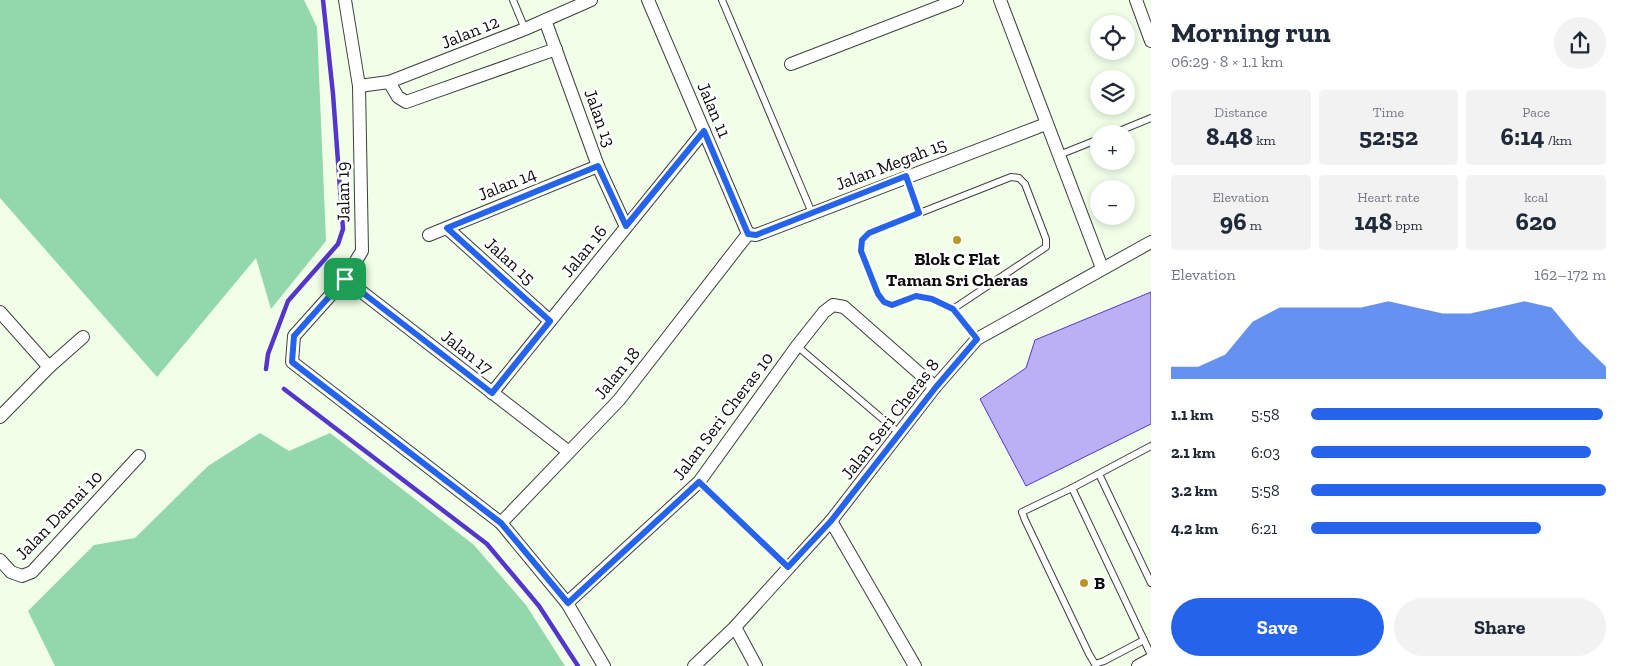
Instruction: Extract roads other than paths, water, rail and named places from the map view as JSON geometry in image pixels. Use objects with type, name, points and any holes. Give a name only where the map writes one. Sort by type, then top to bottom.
[{"type":"street","name":"Jalan 19","points":[[345,0],[359,86],[362,251],[345,279],[294,336],[292,362],[501,523]]},
{"type":"street","name":"Jalan 12","points":[[359,86],[390,82],[525,29],[591,0]]},
{"type":"street","name":"Jalan 11","points":[[648,0],[748,234]]},
{"type":"street","points":[[791,64],[957,0]]},
{"type":"street","points":[[1000,0],[1102,268]]},
{"type":"street","points":[[1136,0],[1150,35]]},
{"type":"street","name":"Jalan 13","points":[[545,20],[598,166],[626,226]]},
{"type":"street","points":[[390,82],[398,97],[406,102],[556,49]]},
{"type":"street","name":"Jalan Megah 15","points":[[748,234],[756,235],[1046,124]]},
{"type":"street","name":"Jalan 16","points":[[492,393],[704,131]]},
{"type":"street","name":"Jalan 14","points":[[429,235],[598,166]]},
{"type":"street","name":"Jalan 15","points":[[447,228],[550,321]]},
{"type":"street","name":"Jalan 18","points":[[501,523],[619,400],[748,234]]},
{"type":"street","name":"Jalan Seri Cheras 8","points":[[694,666],[735,627],[831,521],[936,387],[977,339],[1151,242]]},
{"type":"street","name":"Jalan 17","points":[[345,279],[569,452]]},
{"type":"street","name":"Jalan Seri Cheras 10","points":[[568,603],[699,482],[797,346],[824,312],[833,305],[844,307],[936,387]]},
{"type":"street","points":[[0,312],[49,366]]},
{"type":"street","points":[[0,417],[49,366],[83,337]]},
{"type":"street","name":"Jalan Damai 10","points":[[0,560],[12,572],[22,576],[32,572],[139,456]]},
{"type":"street","points":[[831,521],[915,666]]},
{"type":"street","points":[[501,523],[568,603],[604,666]]},
{"type":"street","points":[[735,627],[756,666]]},
{"type":"street","points":[[1138,666],[1151,659]]},
{"type":"lane","points":[[513,0],[525,29]]},
{"type":"lane","points":[[722,0],[812,213]]},
{"type":"lane","points":[[1134,125],[1151,118]]},
{"type":"lane","points":[[1059,155],[1090,143]]},
{"type":"lane","points":[[906,176],[919,213]]},
{"type":"lane","points":[[953,309],[1046,247],[1046,239],[1025,184],[1019,178],[1011,177],[919,213],[869,233],[862,240],[861,251],[878,294],[884,302],[892,305],[916,296],[932,299],[953,309],[977,339]]},
{"type":"lane","points":[[797,346],[900,434]]},
{"type":"lane","points":[[1144,640],[1095,664],[1088,654],[1022,512],[1151,446]]},
{"type":"lane","points":[[1099,474],[1151,583]]},
{"type":"lane","points":[[699,482],[788,567]]},
{"type":"lane","points":[[1072,488],[1151,655]]},
{"type":"waterway","points":[[266,369],[268,354],[288,301],[338,244],[343,229],[333,94],[323,0]]},
{"type":"waterway","points":[[284,389],[487,544],[539,606],[578,666]]},
{"type":"place","name":"Blok C Flat Taman Sri Cheras","points":[[957,240]]},
{"type":"place","name":"B","points":[[1084,583]]}]
